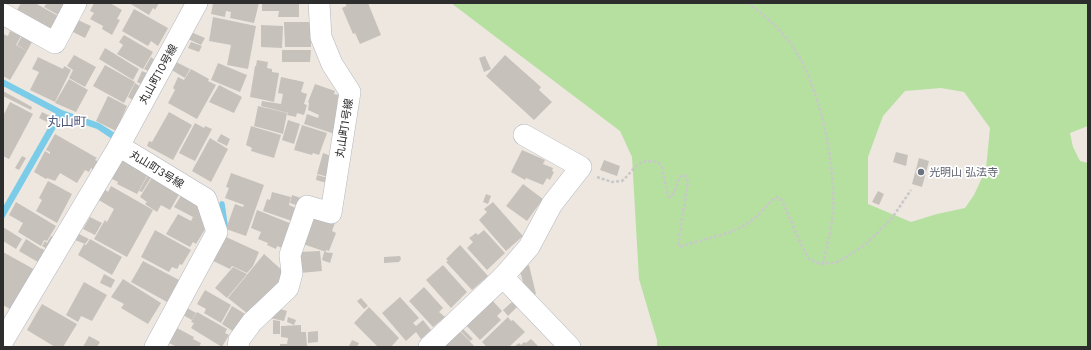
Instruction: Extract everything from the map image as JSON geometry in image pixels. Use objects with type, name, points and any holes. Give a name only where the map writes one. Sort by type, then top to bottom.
[{"type":"street","points":[[3,14],[55,43],[76,3]]},
{"type":"street","name":"丸山町10号線","points":[[119,146],[197,3]]},
{"type":"street","name":"丸山町1号線","points":[[238,347],[239,340],[252,322],[288,288],[292,273],[290,255],[307,206],[331,213],[350,92],[332,64],[320,37],[319,3]]},
{"type":"street","points":[[429,347],[503,277],[529,247],[552,204],[581,167],[524,135]]},
{"type":"street","name":"丸山町3号線","points":[[3,341],[119,146],[206,199],[217,232],[155,347]]},
{"type":"street","points":[[503,277],[570,347]]},
{"type":"path","points":[[748,3],[762,14],[791,45],[806,71],[816,94],[826,138],[833,185],[833,210],[823,263]]},
{"type":"path","points":[[577,171],[612,182],[622,181],[638,163],[642,161],[652,161],[659,163],[662,168],[668,196],[670,197],[674,193],[679,177],[686,176],[688,182],[678,243],[680,247],[720,236],[737,229],[763,212],[769,203],[776,197],[782,200],[809,259],[820,264],[840,261],[866,244],[892,218],[911,190]]},
{"type":"green space","points":[[451,3],[1088,3],[1088,126],[1070,133],[1073,147],[1080,161],[1088,163],[1088,347],[657,347],[657,340],[639,279],[632,157],[620,131]],"holes":[[[941,88],[964,92],[990,128],[986,169],[974,195],[965,208],[937,214],[911,222],[868,204],[868,157],[883,116],[905,91]]]},
{"type":"water","points":[[3,79],[62,110],[99,123],[115,133],[112,139],[97,129],[62,117],[3,220],[3,207],[56,114],[3,86]]},
{"type":"building","points":[[21,3],[35,3],[60,17],[51,33],[15,14]]},
{"type":"building","points":[[47,3],[56,5],[53,3],[64,3],[62,17],[44,7]]},
{"type":"building","points":[[94,3],[110,3],[122,10],[117,19],[120,20],[112,35],[102,29],[103,26],[90,19],[94,13],[90,11]]},
{"type":"building","points":[[129,3],[159,3],[155,10],[153,8],[149,15]]},
{"type":"building","points":[[213,3],[259,3],[254,23],[230,18],[231,12],[226,11],[225,17],[211,14]]},
{"type":"building","points":[[262,3],[299,3],[299,17],[278,17],[279,11],[262,11]]},
{"type":"building","points":[[345,3],[368,3],[381,35],[360,44],[355,33],[353,34],[342,8],[346,6],[348,9]]},
{"type":"building","points":[[134,9],[168,28],[158,46],[151,41],[148,46],[122,31]]},
{"type":"building","points":[[213,17],[256,26],[248,69],[227,65],[231,45],[209,41]]},
{"type":"building","points":[[76,19],[91,26],[85,38],[71,31]]},
{"type":"building","points":[[284,22],[311,22],[311,47],[285,47]]},
{"type":"building","points":[[261,25],[283,26],[282,48],[261,47]]},
{"type":"building","points":[[10,31],[21,36],[16,45],[27,51],[10,80],[3,76],[3,34],[8,36]]},
{"type":"building","points":[[191,32],[205,38],[201,45],[188,39]]},
{"type":"building","points":[[23,34],[33,40],[27,51],[17,45]]},
{"type":"building","points":[[124,35],[153,52],[143,69],[117,54],[123,45],[119,42]]},
{"type":"building","points":[[191,42],[202,46],[199,52],[188,48]]},
{"type":"building","points":[[105,48],[139,69],[133,80],[99,59]]},
{"type":"building","points":[[282,50],[311,50],[310,62],[282,62]]},
{"type":"building","points":[[74,55],[96,67],[85,87],[69,78],[73,70],[67,66]]},
{"type":"building","points":[[505,55],[541,87],[539,90],[552,102],[534,120],[486,76]]},
{"type":"building","points":[[485,56],[491,69],[484,72],[479,58]]},
{"type":"building","points":[[38,57],[63,69],[64,66],[71,70],[55,102],[30,90],[39,72],[32,69]]},
{"type":"building","points":[[151,57],[156,61],[150,72],[144,69]]},
{"type":"building","points":[[257,60],[268,62],[267,68],[272,69],[272,72],[279,73],[274,102],[250,97]]},
{"type":"building","points":[[174,61],[190,69],[185,78],[170,69]]},
{"type":"building","points":[[218,63],[247,75],[240,92],[211,80]]},
{"type":"building","points":[[105,65],[135,82],[124,103],[93,86]]},
{"type":"building","points":[[191,69],[209,79],[208,81],[216,85],[197,119],[168,103],[175,90],[173,88],[178,77],[184,80]]},
{"type":"building","points":[[142,71],[149,74],[143,85],[137,82]]},
{"type":"building","points":[[281,77],[304,82],[301,92],[307,94],[304,104],[307,105],[304,115],[297,113],[296,117],[287,115],[288,113],[261,106],[262,101],[281,104],[283,94],[278,93]]},
{"type":"building","points":[[69,79],[88,90],[76,112],[55,103]]},
{"type":"building","points":[[135,83],[141,87],[134,101],[128,97]]},
{"type":"building","points":[[315,84],[335,91],[334,94],[339,95],[337,102],[342,105],[335,134],[304,124],[307,114],[318,118],[319,115],[308,110],[308,102]]},
{"type":"building","points":[[219,85],[242,97],[234,113],[209,102]]},
{"type":"building","points":[[3,91],[32,107],[31,110],[3,96]]},
{"type":"building","points":[[108,96],[127,106],[116,131],[96,121]]},
{"type":"building","points":[[10,102],[33,114],[9,159],[3,156],[3,116]]},
{"type":"building","points":[[258,106],[287,113],[283,134],[254,126]]},
{"type":"building","points":[[42,112],[50,116],[47,122],[39,118]]},
{"type":"building","points":[[169,112],[192,125],[173,160],[147,146],[149,141],[152,142]]},
{"type":"building","points":[[288,120],[300,124],[294,144],[282,140]]},
{"type":"building","points":[[195,123],[204,128],[205,126],[212,129],[195,161],[179,153]]},
{"type":"building","points":[[302,125],[327,133],[319,155],[313,153],[312,155],[294,150]]},
{"type":"building","points":[[251,126],[281,135],[274,158],[251,151],[252,148],[246,145]]},
{"type":"building","points":[[55,134],[97,158],[95,160],[100,162],[95,171],[91,168],[89,172],[85,170],[77,183],[60,173],[55,181],[46,179],[34,172],[45,151],[50,154],[50,152],[46,150]]},
{"type":"building","points":[[221,134],[230,139],[227,146],[217,141]]},
{"type":"building","points":[[210,138],[228,149],[211,182],[192,171]]},
{"type":"building","points":[[522,150],[545,160],[543,164],[553,168],[552,171],[554,172],[550,180],[547,178],[543,185],[526,178],[525,180],[511,172]]},
{"type":"building","points":[[896,152],[908,155],[906,166],[893,162]]},
{"type":"building","points":[[323,153],[334,157],[328,177],[317,174]]},
{"type":"building","points":[[22,156],[26,158],[19,170],[15,168]]},
{"type":"building","points":[[919,158],[929,161],[922,187],[912,184]]},
{"type":"building","points":[[122,160],[148,174],[137,194],[117,184],[118,182],[110,178]]},
{"type":"building","points":[[604,160],[620,166],[617,176],[600,170]]},
{"type":"building","points":[[231,173],[264,185],[246,236],[226,229],[235,204],[243,207],[244,205],[225,198],[229,188],[226,187]]},
{"type":"building","points":[[148,175],[152,176],[142,192],[139,191]]},
{"type":"building","points":[[317,175],[328,178],[327,183],[316,180]]},
{"type":"building","points":[[153,176],[180,193],[170,210],[161,205],[157,212],[145,204],[147,202],[140,197]]},
{"type":"building","points":[[48,181],[72,194],[57,223],[36,211],[42,200],[39,198]]},
{"type":"building","points":[[523,184],[543,199],[527,221],[506,206]]},
{"type":"building","points":[[111,186],[153,210],[127,257],[94,239],[105,220],[107,222],[114,209],[97,199],[103,188],[108,192]]},
{"type":"building","points":[[878,191],[884,194],[879,205],[872,202]]},
{"type":"building","points":[[272,192],[291,197],[289,205],[296,208],[292,221],[263,211],[267,199],[270,200]]},
{"type":"building","points":[[182,194],[205,208],[207,226],[196,244],[193,242],[190,247],[166,234],[178,214],[191,221],[193,217],[174,207]]},
{"type":"building","points":[[486,194],[491,196],[488,204],[483,202]]},
{"type":"building","points":[[292,195],[304,199],[301,207],[290,203]]},
{"type":"building","points":[[16,202],[56,226],[47,241],[44,240],[41,246],[18,232],[23,223],[9,215]]},
{"type":"building","points":[[493,202],[523,236],[506,251],[479,220],[487,212],[484,209]]},
{"type":"building","points":[[257,210],[292,224],[282,248],[277,246],[276,249],[267,245],[268,243],[258,239],[261,232],[251,228]]},
{"type":"building","points":[[314,213],[336,220],[332,231],[336,233],[329,251],[326,250],[326,252],[303,244]]},
{"type":"building","points":[[90,217],[102,223],[95,235],[83,229]]},
{"type":"building","points":[[3,227],[22,239],[16,249],[3,241]]},
{"type":"building","points":[[155,230],[191,250],[182,265],[180,264],[177,269],[172,267],[169,272],[141,257]]},
{"type":"building","points":[[484,230],[505,253],[487,270],[467,248],[473,242],[469,238],[476,233],[478,235]]},
{"type":"building","points":[[79,234],[89,239],[85,244],[75,240]]},
{"type":"building","points":[[51,236],[58,238],[51,251],[42,246],[45,241],[47,243]]},
{"type":"building","points":[[224,236],[259,252],[253,266],[247,273],[232,266],[230,269],[211,260]]},
{"type":"building","points":[[26,239],[40,249],[41,248],[49,253],[43,265],[19,251]]},
{"type":"building","points":[[90,239],[122,257],[112,275],[78,255],[84,244],[86,245]]},
{"type":"building","points":[[460,245],[488,276],[472,290],[446,262],[448,261],[446,259]]},
{"type":"building","points":[[320,251],[322,271],[300,273],[298,252]]},
{"type":"building","points":[[3,252],[37,271],[15,312],[3,305]]},
{"type":"building","points":[[324,252],[333,253],[330,263],[322,260]]},
{"type":"building","points":[[264,254],[284,272],[284,276],[248,314],[228,298]]},
{"type":"building","points":[[400,256],[401,259],[399,262],[384,263],[384,257]]},
{"type":"building","points":[[143,261],[179,280],[167,302],[131,282]]},
{"type":"building","points":[[443,265],[467,292],[451,308],[426,280]]},
{"type":"building","points":[[529,265],[536,294],[531,295],[524,286],[520,271],[524,270],[524,267]]},
{"type":"building","points":[[233,267],[247,274],[227,298],[215,288]]},
{"type":"building","points":[[104,274],[115,280],[111,288],[100,283]]},
{"type":"building","points":[[123,279],[161,303],[148,324],[121,308],[124,304],[111,297]]},
{"type":"building","points":[[84,282],[107,295],[92,321],[81,316],[78,322],[66,315]]},
{"type":"building","points":[[424,287],[443,308],[439,312],[445,317],[433,327],[409,301]]},
{"type":"building","points":[[205,290],[231,305],[221,323],[204,313],[206,309],[197,304]]},
{"type":"building","points":[[400,297],[419,318],[413,323],[416,326],[423,320],[431,330],[421,339],[416,332],[406,341],[382,313]]},
{"type":"building","points":[[361,298],[368,306],[364,309],[357,301]]},
{"type":"building","points":[[491,299],[502,311],[497,316],[501,320],[480,340],[465,324]]},
{"type":"building","points":[[512,302],[517,307],[508,316],[503,310]]},
{"type":"building","points":[[42,304],[77,324],[63,347],[55,347],[27,330]]},
{"type":"building","points":[[232,306],[247,315],[234,332],[222,324]]},
{"type":"building","points":[[273,307],[287,311],[284,321],[270,318]]},
{"type":"building","points":[[369,307],[399,338],[391,347],[378,347],[354,323]]},
{"type":"building","points":[[187,308],[196,313],[192,320],[183,315]]},
{"type":"building","points":[[197,312],[227,329],[225,333],[229,335],[222,347],[191,328],[194,323],[191,322]]},
{"type":"building","points":[[288,317],[296,320],[294,325],[287,322]]},
{"type":"building","points":[[508,317],[525,332],[509,347],[487,347],[482,342]]},
{"type":"building","points":[[273,320],[280,321],[280,334],[273,334]]},
{"type":"building","points":[[301,325],[301,332],[306,332],[307,347],[280,347],[280,344],[287,344],[288,338],[281,337],[281,326]]},
{"type":"building","points":[[175,327],[194,337],[193,339],[201,343],[199,347],[177,347],[167,342]]},
{"type":"building","points":[[462,328],[473,339],[470,341],[460,330]]},
{"type":"building","points":[[458,329],[475,347],[440,347]]},
{"type":"building","points":[[318,331],[318,342],[308,343],[308,332]]},
{"type":"building","points":[[89,336],[100,342],[97,347],[83,347]]},
{"type":"building","points":[[531,339],[539,347],[514,347],[519,343],[521,345],[524,342],[526,343]]},
{"type":"building","points":[[352,340],[359,343],[357,347],[349,346]]},
{"type":"waterway","points":[[222,204],[225,225]]},
{"type":"place","name":"光明山 弘法寺","points":[[921,172]]},
{"type":"district","name":"丸山町","points":[[67,121]]}]
